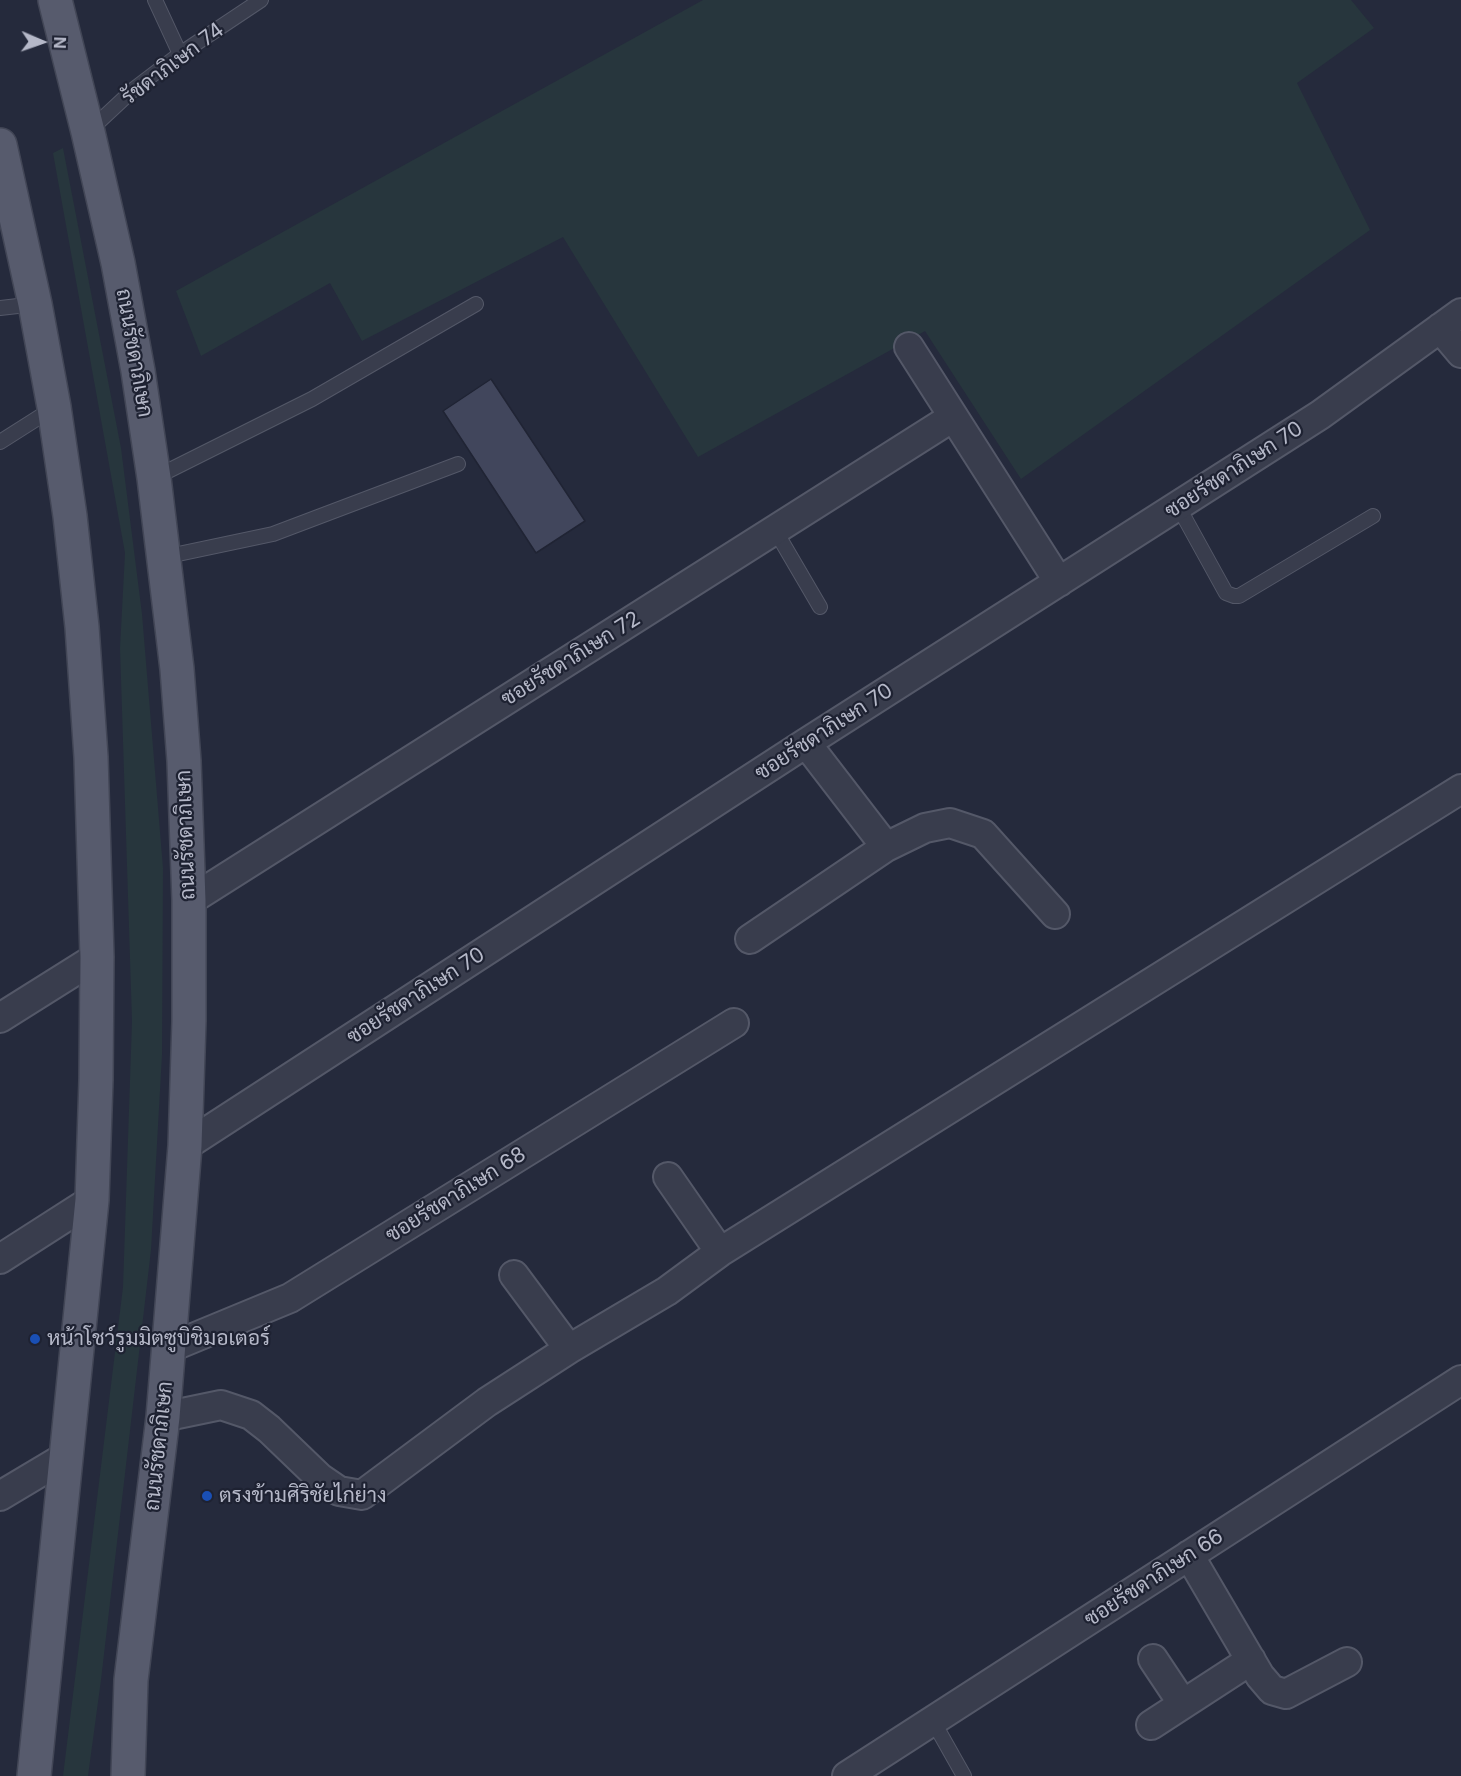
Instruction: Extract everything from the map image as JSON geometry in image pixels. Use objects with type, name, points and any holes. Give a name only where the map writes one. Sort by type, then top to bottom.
[{"type":"main road","name":"ถนนรัชดาภิเษก","points":[[55,0],[118,263],[138,371],[164,557],[177,669],[184,761],[189,901],[189,1021],[184,1146],[170,1348],[131,1680],[128,1776]]},
{"type":"main road","points":[[0,145],[35,304],[54,407],[70,516],[82,627],[91,757],[97,957],[92,1200],[34,1776]]},
{"type":"main road","name":"ถนนรัชดาภิเษก","points":[[108,1776],[131,1680]]},
{"type":"street","points":[[1451,321],[1461,352]]},
{"type":"street","name":"ซอยรัชดาภิเษก 70","points":[[184,1146],[1320,415],[1451,321]]},
{"type":"street","points":[[909,347],[1059,582]]},
{"type":"street","name":"ซอยรัชดาภิเษก 72","points":[[189,901],[953,417]]},
{"type":"street","points":[[806,744],[886,847]]},
{"type":"street","points":[[163,1417],[221,1405],[251,1415],[320,1478],[339,1491],[362,1495],[488,1402],[569,1349],[667,1291],[720,1252],[1461,789]]},
{"type":"street","points":[[750,939],[886,847],[925,828],[950,824],[983,834],[1055,914]]},
{"type":"street","points":[[0,1018],[97,957]]},
{"type":"street","name":"ซอยรัชดาภิเษก 68","points":[[170,1348],[290,1298],[734,1023]]},
{"type":"street","points":[[668,1177],[720,1252]]},
{"type":"street","points":[[0,1258],[92,1200]]},
{"type":"street","points":[[514,1275],[569,1349]]},
{"type":"street","name":"ซอยรัชดาภิเษก 66","points":[[847,1776],[1461,1380]]},
{"type":"street","points":[[0,1496],[68,1456]]},
{"type":"street","points":[[1189,1555],[1260,1676],[1272,1690],[1286,1694],[1347,1662]]},
{"type":"street","points":[[1153,1659],[1183,1704]]},
{"type":"street","points":[[1151,1725],[1251,1660]]},
{"type":"lane","points":[[155,0],[180,54]]},
{"type":"lane","name":"รัชดาภิเษก 74","points":[[88,132],[135,89],[180,54],[261,0]]},
{"type":"lane","points":[[0,308],[35,304]]},
{"type":"lane","points":[[154,478],[312,399],[476,304]]},
{"type":"lane","points":[[0,442],[54,407]]},
{"type":"lane","points":[[164,557],[273,534],[458,464]]},
{"type":"lane","points":[[1178,506],[1226,593],[1234,596],[1239,596],[1373,516]]},
{"type":"lane","points":[[775,530],[820,607]]},
{"type":"lane","points":[[933,1721],[963,1776]]},
{"type":"shaded area","points":[[703,0],[1351,0],[1374,28],[1297,83],[1370,230],[1021,479],[925,331],[698,457],[563,237],[362,341],[330,283],[201,356],[176,291]]},
{"type":"shaded area","points":[[63,148],[121,448],[142,614],[163,868],[162,1055],[151,1250],[88,1776],[63,1776],[123,1287],[132,1021],[120,648],[125,553],[53,153]]},
{"type":"building","points":[[491,379],[585,521],[536,553],[443,411]]},
{"type":"place","name":"หน้าโชว์รูมมิตซูบิชิมอเตอร์","points":[[35,1339]]},
{"type":"place","name":"ตรงข้ามศิริชัยไก่ย่าง","points":[[207,1496]]}]
